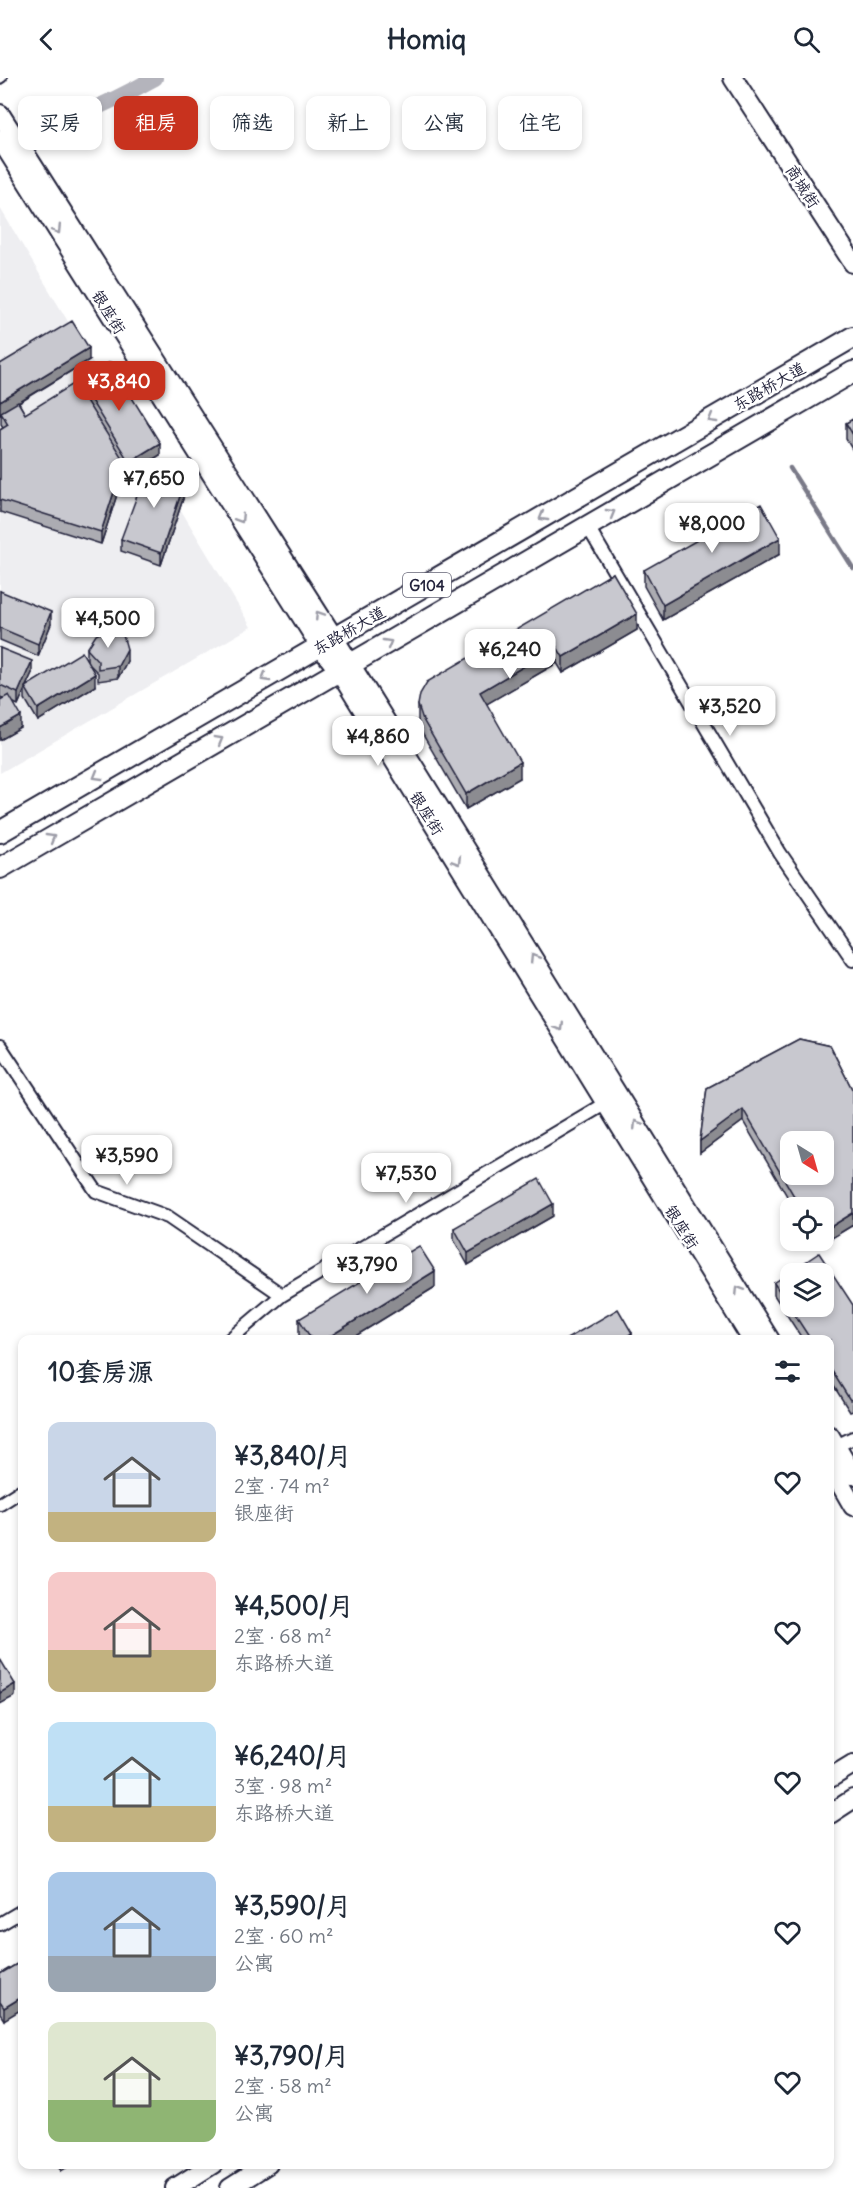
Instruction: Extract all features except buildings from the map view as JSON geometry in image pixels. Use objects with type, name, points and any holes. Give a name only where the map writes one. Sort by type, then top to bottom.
[{"type":"main road","name":"商城街","points":[[733,78],[853,263]]},
{"type":"main road","points":[[0,114],[32,177]]},
{"type":"main road","points":[[0,139],[32,177]]},
{"type":"main road","name":"银座街","points":[[32,177],[345,667],[606,1103],[749,1335]]},
{"type":"main road","name":"东路桥大道","points":[[0,832],[853,337]]},
{"type":"main road","name":"东路桥大道","points":[[0,868],[853,372]]},
{"type":"main road","points":[[345,667],[767,1335]]},
{"type":"main road","points":[[834,1446],[853,1475]]},
{"type":"main road","points":[[834,1473],[853,1506]]},
{"type":"main road","points":[[834,1776],[853,1764]]},
{"type":"main road","points":[[834,1811],[853,1799]]},
{"type":"main road","points":[[175,2188],[205,2169]]},
{"type":"main road","points":[[231,2188],[260,2169]]},
{"type":"street","points":[[588,526],[780,853],[853,960]]},
{"type":"street","points":[[0,1046],[96,1191],[168,1217],[282,1295]]},
{"type":"street","points":[[235,1335],[282,1295],[606,1103]]},
{"type":"street","points":[[834,1443],[853,1438]]},
{"type":"street","points":[[0,1504],[18,1493]]},
{"type":"street","points":[[0,1924],[18,1913]]},
{"type":"shaded area","points":[[0,208],[251,627],[0,773]]},
{"type":"waterway","points":[[4,142],[81,114],[155,78]]},
{"type":"waterway","points":[[790,468],[853,568]]}]
